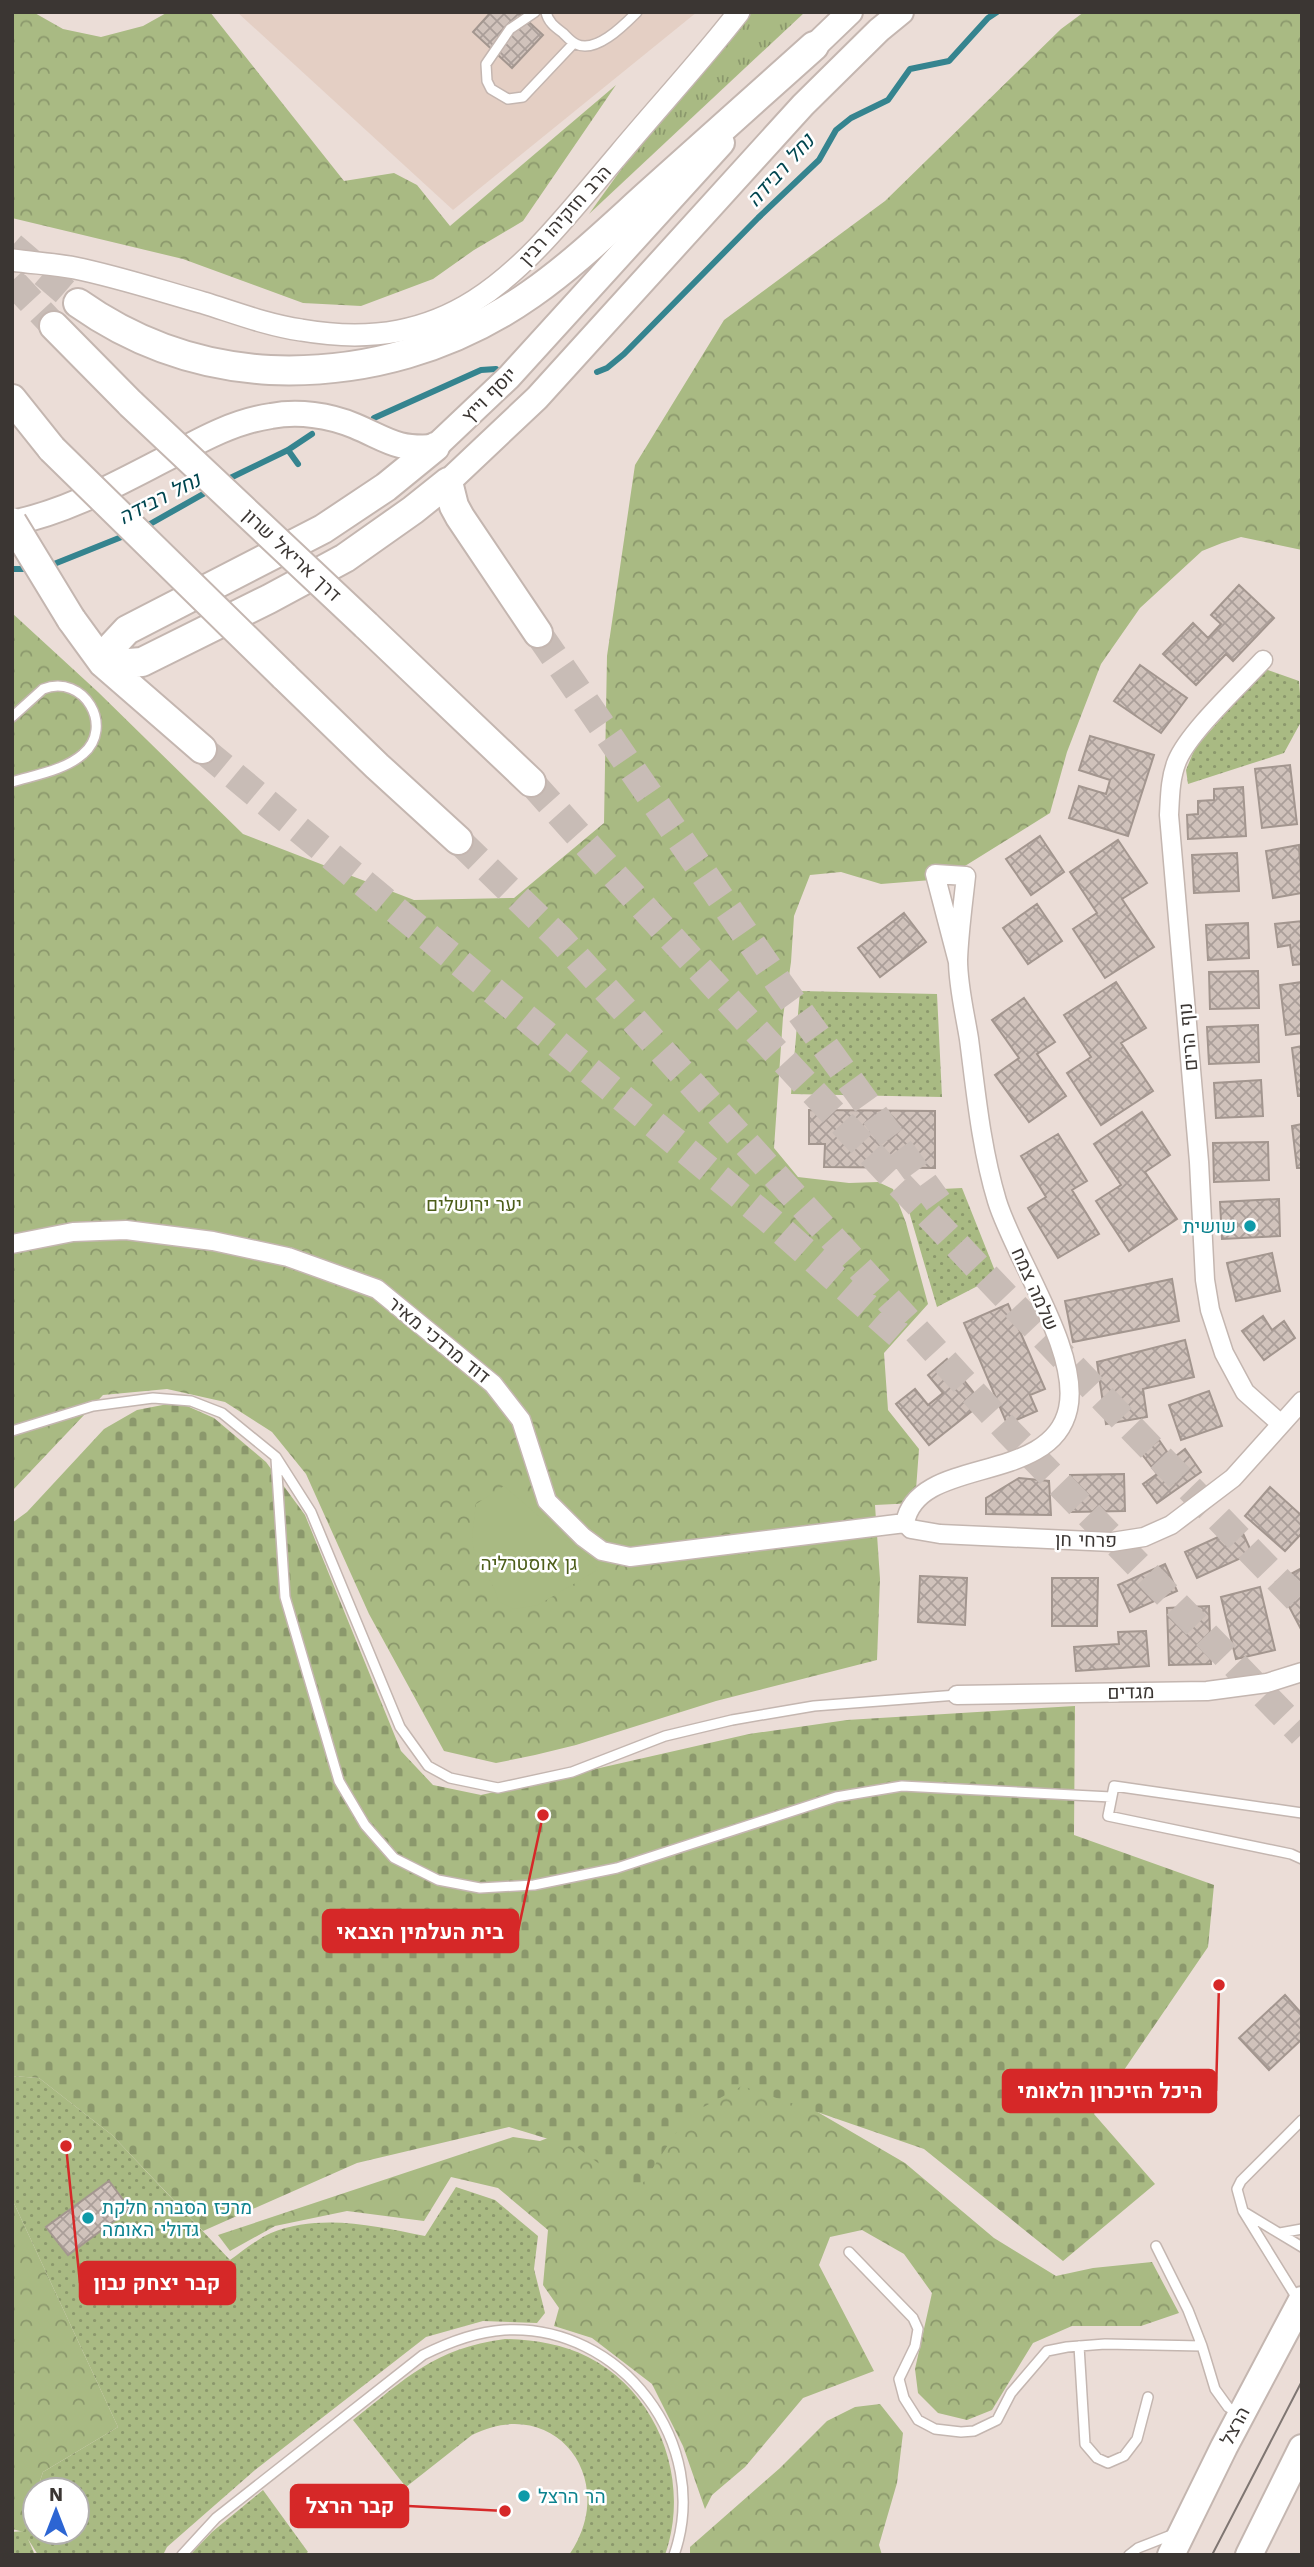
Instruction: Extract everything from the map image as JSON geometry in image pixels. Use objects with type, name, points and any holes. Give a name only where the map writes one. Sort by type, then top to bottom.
[{"type":"highway","points":[[78,303],[140,341],[176,354],[248,369],[290,371],[368,365],[430,347],[499,315],[532,293],[600,238],[814,46]]},
{"type":"highway","name":"דרך אריאל שרון","points":[[54,326],[131,404],[531,782]]},
{"type":"highway","points":[[12,399],[52,449],[377,766],[457,840]]},
{"type":"highway","points":[[103,663],[119,638],[135,624],[237,575],[323,529],[386,487],[435,447]]},
{"type":"highway","points":[[103,663],[142,662],[269,599],[345,558],[448,482],[454,506],[460,517],[538,633]]},
{"type":"highway","points":[[12,523],[71,619],[103,663],[202,750]]},
{"type":"main road","name":"יוסף וייץ","points":[[435,447],[509,377],[778,81],[850,12]]},
{"type":"main road","name":"יוסף וייץ","points":[[448,482],[537,398],[803,105],[901,12]]},
{"type":"main road","points":[[12,523],[77,504],[211,435],[274,415],[320,416],[357,427],[396,446],[435,447]]},
{"type":"main road","name":"הרצל","points":[[1177,2543],[1301,2301]]},
{"type":"main road","points":[[1249,2555],[1302,2448]]},
{"type":"street","name":"הרב חזקיהו רבין","points":[[12,260],[74,268],[123,280],[257,321],[324,333],[362,335],[387,332],[454,314],[492,291],[536,252],[739,12]]},
{"type":"street","name":"נוף הרים","points":[[1263,660],[1188,742],[1177,761],[1171,782],[1169,815],[1199,1162],[1205,1280],[1210,1310],[1224,1353],[1245,1392],[1281,1424]]},
{"type":"street","name":"שלמה צמח","points":[[905,1523],[910,1506],[925,1491],[979,1470],[1026,1457],[1060,1429],[1068,1409],[1068,1380],[1059,1343],[998,1202],[985,1152],[958,962]]},
{"type":"street","name":"דוד מרדכי מאיר","points":[[12,1244],[73,1232],[126,1230],[201,1239],[288,1257],[377,1289],[493,1384],[521,1420],[547,1501],[601,1551],[630,1557],[905,1523]]},
{"type":"street","name":"פרחי חן","points":[[905,1523],[911,1529],[940,1534],[1112,1542],[1144,1537],[1171,1525],[1233,1478],[1302,1401]]},
{"type":"street","name":"מגדים","points":[[957,1695],[1207,1691],[1267,1683],[1302,1672]]},
{"type":"lane","points":[[536,12],[510,29],[486,64],[487,81],[491,89],[508,99],[523,97],[574,43]]},
{"type":"lane","points":[[546,12],[548,20],[574,43],[584,46],[596,43],[621,28],[637,12]]},
{"type":"lane","points":[[12,717],[43,689],[69,687],[86,697],[91,705],[96,728],[91,745],[83,754],[55,768],[12,782]]},
{"type":"lane","points":[[12,1432],[93,1406],[153,1398],[191,1401],[222,1413],[276,1457],[310,1512],[400,1727],[428,1766],[450,1778],[498,1788],[572,1772],[665,1736],[732,1720],[814,1706],[957,1695]]},
{"type":"lane","points":[[276,1457],[285,1597],[339,1782],[365,1825],[394,1858],[438,1880],[480,1888],[534,1885],[617,1868],[836,1797],[902,1786],[1111,1797]]},
{"type":"lane","points":[[1302,1813],[1114,1786],[1108,1816],[1291,1854],[1302,1860]]},
{"type":"lane","points":[[1301,2301],[1243,2211],[1237,2189],[1241,2181],[1302,2120]]},
{"type":"lane","points":[[1243,2211],[1302,2247]]},
{"type":"lane","points":[[1278,2234],[1302,2229]]},
{"type":"lane","points":[[1156,2246],[1188,2310],[1215,2389],[1228,2407],[1240,2416]]},
{"type":"lane","points":[[849,2252],[913,2318],[918,2329],[915,2346],[899,2379],[904,2398],[918,2420],[935,2429],[974,2431],[997,2420],[1011,2393],[1047,2351],[1079,2346],[1202,2346]]},
{"type":"lane","points":[[182,2555],[216,2518],[423,2355],[474,2334],[505,2330],[537,2332],[564,2338],[593,2350],[625,2372],[639,2386],[657,2410],[675,2446],[683,2484],[683,2516],[674,2555]]},
{"type":"lane","points":[[1079,2346],[1085,2444],[1097,2458],[1108,2463],[1124,2456],[1137,2439],[1148,2397]]},
{"type":"lane","points":[[1129,2555],[1138,2548],[1177,2543]]},
{"type":"shaded area","points":[[237,12],[697,12],[453,210]]},
{"type":"green space","points":[[12,12],[33,12],[63,29],[101,37],[143,26],[168,12],[210,12],[344,181],[394,173],[417,185],[450,226],[616,85],[523,221],[474,250],[433,279],[361,306],[303,303],[183,259],[12,218]]},
{"type":"green space","points":[[751,12],[805,12],[589,214],[643,139]]},
{"type":"green space","name":"יער ירושלים","points":[[1084,12],[1302,12],[1302,550],[1241,537],[1222,543],[1202,551],[1140,608],[1101,664],[1067,752],[1050,813],[944,879],[881,884],[841,872],[810,875],[794,916],[783,1017],[774,1148],[798,1177],[849,1183],[878,1182],[893,1189],[906,1223],[928,1304],[884,1353],[888,1410],[919,1449],[915,1503],[875,1505],[880,1579],[877,1660],[716,1701],[576,1745],[535,1755],[496,1763],[444,1751],[369,1614],[306,1474],[272,1432],[225,1402],[167,1389],[103,1395],[12,1491],[12,613],[98,692],[243,834],[414,900],[514,898],[604,823],[607,656],[635,465],[724,320],[885,201],[1061,29]]},
{"type":"green space","points":[[1265,669],[1299,681],[1302,720],[1284,753],[1188,784],[1186,770],[1195,748]]},
{"type":"green space","points":[[800,991],[937,994],[942,1097],[791,1094]]},
{"type":"green space","points":[[962,1188],[997,1276],[937,1307],[903,1191]]},
{"type":"green space","points":[[178,1402],[214,1418],[266,1462],[305,1515],[401,1751],[433,1785],[481,1795],[749,1734],[847,1720],[1075,1706],[1074,1835],[1214,1885],[1208,1947],[1094,2114],[1155,2184],[1063,2261],[924,2149],[742,2086],[687,2116],[637,2192],[578,2148],[509,2127],[357,2163],[203,2231],[112,2135],[39,2078],[12,2076],[12,1523],[27,1512],[104,1429],[137,1410]]},
{"type":"green space","name":"גן אוסטרליה","points":[[504,1486],[599,1569],[538,1605],[514,1609],[498,1601],[475,1552],[472,1535],[476,1504]]},
{"type":"green space","points":[[735,2075],[785,2093],[905,2163],[994,2238],[1056,2276],[1093,2268],[1152,2262],[1179,2313],[1141,2326],[1072,2326],[1033,2343],[992,2410],[967,2420],[938,2413],[918,2393],[915,2369],[932,2293],[904,2254],[862,2230],[830,2237],[819,2265],[874,2371],[803,2398],[745,2467],[712,2495],[705,2509],[683,2446],[652,2384],[592,2338],[554,2326],[559,2308],[543,2285],[548,2230],[498,2188],[451,2177],[424,2221],[347,2211],[275,2226],[230,2251],[218,2235],[513,2137],[540,2141],[634,2105]]},
{"type":"green space","points":[[12,2076],[39,2078],[112,2135],[230,2260],[271,2233],[309,2224],[348,2223],[425,2236],[456,2187],[495,2200],[538,2236],[534,2269],[545,2313],[537,2323],[483,2321],[426,2337],[255,2470],[167,2547],[163,2555],[38,2555],[32,2546],[91,2546],[91,2476],[42,2476],[43,2472],[118,2427],[12,2199]]},
{"type":"green space","points":[[12,2199],[118,2427],[43,2472],[42,2476],[21,2476],[21,2531],[12,2529]]},
{"type":"green space","points":[[505,2339],[548,2344],[588,2357],[613,2373],[634,2393],[663,2442],[671,2469],[674,2498],[672,2527],[665,2555],[569,2555],[583,2527],[587,2499],[583,2473],[571,2451],[553,2435],[529,2425],[502,2425],[472,2435],[406,2487],[353,2420],[423,2367],[459,2350]]},
{"type":"green space","points":[[880,2404],[903,2433],[897,2483],[879,2545],[882,2555],[690,2555],[690,2547],[780,2468],[827,2421],[855,2407]]},
{"type":"green space","points":[[263,2490],[308,2552],[304,2555],[190,2555],[212,2532]]},
{"type":"green space","points":[[21,2531],[21,2546],[31,2546],[35,2555],[12,2555],[12,2532]]},
{"type":"building","points":[[491,12],[518,12],[543,35],[512,68],[473,32]]},
{"type":"building","points":[[1239,585],[1274,618],[1233,661],[1226,654],[1196,685],[1163,654],[1193,623],[1208,638],[1221,624],[1211,615]]},
{"type":"building","points":[[1140,665],[1187,698],[1161,733],[1114,701]]},
{"type":"building","points":[[1090,736],[1154,755],[1128,836],[1069,818],[1079,786],[1106,794],[1110,780],[1079,770]]},
{"type":"building","points":[[1290,765],[1297,824],[1262,828],[1255,769]]},
{"type":"building","points":[[1243,787],[1246,836],[1188,839],[1187,815],[1198,814],[1198,801],[1214,800],[1214,789]]},
{"type":"building","points":[[1040,836],[1064,872],[1031,895],[1006,859]]},
{"type":"building","points":[[1118,840],[1147,883],[1122,899],[1154,947],[1105,978],[1073,929],[1097,913],[1070,872]]},
{"type":"building","points":[[1299,845],[1302,893],[1273,898],[1266,851]]},
{"type":"building","points":[[1237,853],[1239,891],[1194,893],[1192,855]]},
{"type":"building","points":[[1037,904],[1062,941],[1028,964],[1003,928]]},
{"type":"building","points":[[904,913],[926,942],[880,977],[858,948]]},
{"type":"building","points":[[1302,921],[1302,964],[1293,965],[1290,945],[1278,947],[1275,924]]},
{"type":"building","points":[[1248,923],[1249,958],[1208,960],[1206,925]]},
{"type":"building","points":[[1258,971],[1259,1008],[1210,1009],[1209,972]]},
{"type":"building","points":[[1116,982],[1146,1028],[1121,1043],[1153,1091],[1101,1125],[1067,1073],[1091,1057],[1064,1015]]},
{"type":"building","points":[[1302,982],[1302,1033],[1286,1035],[1280,985]]},
{"type":"building","points":[[1024,998],[1055,1042],[1037,1054],[1066,1096],[1029,1122],[995,1075],[1019,1058],[992,1020]]},
{"type":"building","points":[[1258,1025],[1259,1062],[1209,1064],[1207,1027]]},
{"type":"building","points":[[1302,1046],[1302,1096],[1298,1096],[1292,1048]]},
{"type":"building","points":[[1261,1080],[1263,1116],[1216,1118],[1214,1083]]},
{"type":"building","points":[[809,1110],[935,1111],[935,1168],[824,1167],[825,1144],[809,1144]]},
{"type":"building","points":[[1142,1112],[1170,1155],[1145,1172],[1177,1219],[1129,1251],[1096,1201],[1121,1185],[1094,1144]]},
{"type":"building","points":[[1302,1124],[1302,1168],[1297,1168],[1292,1126]]},
{"type":"building","points":[[1058,1134],[1087,1181],[1072,1190],[1099,1234],[1058,1258],[1028,1208],[1046,1197],[1021,1156]]},
{"type":"building","points":[[1268,1142],[1269,1180],[1214,1182],[1213,1143]]},
{"type":"building","name":"שושית","points":[[1279,1199],[1280,1236],[1222,1239],[1220,1202]]},
{"type":"building","points":[[1272,1253],[1280,1291],[1236,1301],[1227,1263]]},
{"type":"building","points":[[1172,1279],[1179,1321],[1073,1342],[1065,1301]]},
{"type":"building","points":[[1008,1304],[1045,1389],[1030,1395],[1037,1411],[1007,1424],[964,1323]]},
{"type":"building","points":[[1263,1316],[1272,1330],[1284,1321],[1295,1338],[1264,1360],[1242,1331]]},
{"type":"building","points":[[1185,1340],[1194,1377],[1143,1389],[1147,1417],[1106,1424],[1097,1362]]},
{"type":"building","points":[[947,1359],[982,1403],[929,1445],[896,1404],[915,1389],[928,1405],[943,1393],[928,1375]]},
{"type":"building","points":[[1209,1391],[1222,1426],[1181,1440],[1169,1405]]},
{"type":"building","points":[[1159,1440],[1172,1459],[1185,1449],[1201,1472],[1157,1503],[1143,1484],[1157,1474],[1141,1453]]},
{"type":"building","points":[[1124,1474],[1125,1511],[1071,1512],[1070,1475]]},
{"type":"building","points":[[1019,1478],[1049,1481],[1051,1515],[986,1514],[986,1498]]},
{"type":"building","points":[[1270,1487],[1302,1516],[1302,1533],[1285,1551],[1245,1516]]},
{"type":"building","points":[[1240,1527],[1252,1553],[1197,1578],[1185,1552]]},
{"type":"building","points":[[1165,1564],[1177,1591],[1130,1612],[1118,1585]]},
{"type":"building","points":[[1302,1568],[1302,1631],[1276,1582]]},
{"type":"building","points":[[920,1576],[967,1578],[965,1625],[918,1622]]},
{"type":"building","points":[[1052,1578],[1098,1578],[1097,1626],[1052,1626]]},
{"type":"building","points":[[1260,1587],[1275,1650],[1236,1659],[1221,1597]]},
{"type":"building","points":[[1209,1606],[1211,1664],[1169,1665],[1167,1608]]},
{"type":"building","points":[[1146,1631],[1149,1666],[1076,1671],[1074,1647],[1119,1644],[1118,1632]]},
{"type":"building","points":[[1285,1995],[1302,2014],[1302,2039],[1269,2070],[1239,2038]]},
{"type":"building","name":"מרכז הסברה חלקת גדולי האומה","points":[[109,2181],[130,2209],[68,2255],[46,2227]]},
{"type":"waterway","name":"נחל רבידה","points":[[597,372],[607,368],[624,354],[819,160],[836,130],[851,118],[888,100],[910,69],[949,61],[988,18],[997,12]]},
{"type":"waterway","name":"נחל רבידה","points":[[374,418],[481,370],[496,369]]},
{"type":"waterway","name":"נחל רבידה","points":[[224,481],[288,450],[312,434]]},
{"type":"waterway","points":[[288,450],[298,464]]},
{"type":"waterway","name":"נחל רבידה","points":[[143,528],[212,489]]},
{"type":"waterway","name":"נחל רבידה","points":[[49,566],[129,534]]},
{"type":"waterway","name":"נחל רבידה","points":[[12,569],[31,569]]},
{"type":"tunnel","points":[[12,246],[78,303]]},
{"type":"tunnel","points":[[12,281],[54,326]]},
{"type":"tunnel","points":[[538,633],[779,983],[938,1202]]},
{"type":"tunnel","points":[[202,749],[772,1222],[899,1335]]},
{"type":"tunnel","points":[[531,782],[912,1198],[1302,1604]]},
{"type":"tunnel","points":[[458,840],[559,938],[1009,1432],[1302,1734]]},
{"type":"tram line","points":[[1212,2555],[1302,2381]]},
{"type":"place","name":"שושית","points":[[1250,1226]]},
{"type":"place","name":"בית העלמין הצבאי","points":[[543,1815]]},
{"type":"place","name":"היכל הזיכרון הלאומי","points":[[1219,1985]]},
{"type":"place","name":"קבר יצחק נבון","points":[[66,2146]]},
{"type":"place","name":"מרכז הסברה חלקת גדולי האומה","points":[[88,2218]]},
{"type":"place","name":"הר הרצל","points":[[524,2496]]},
{"type":"place","name":"קבר הרצל","points":[[505,2511]]}]
